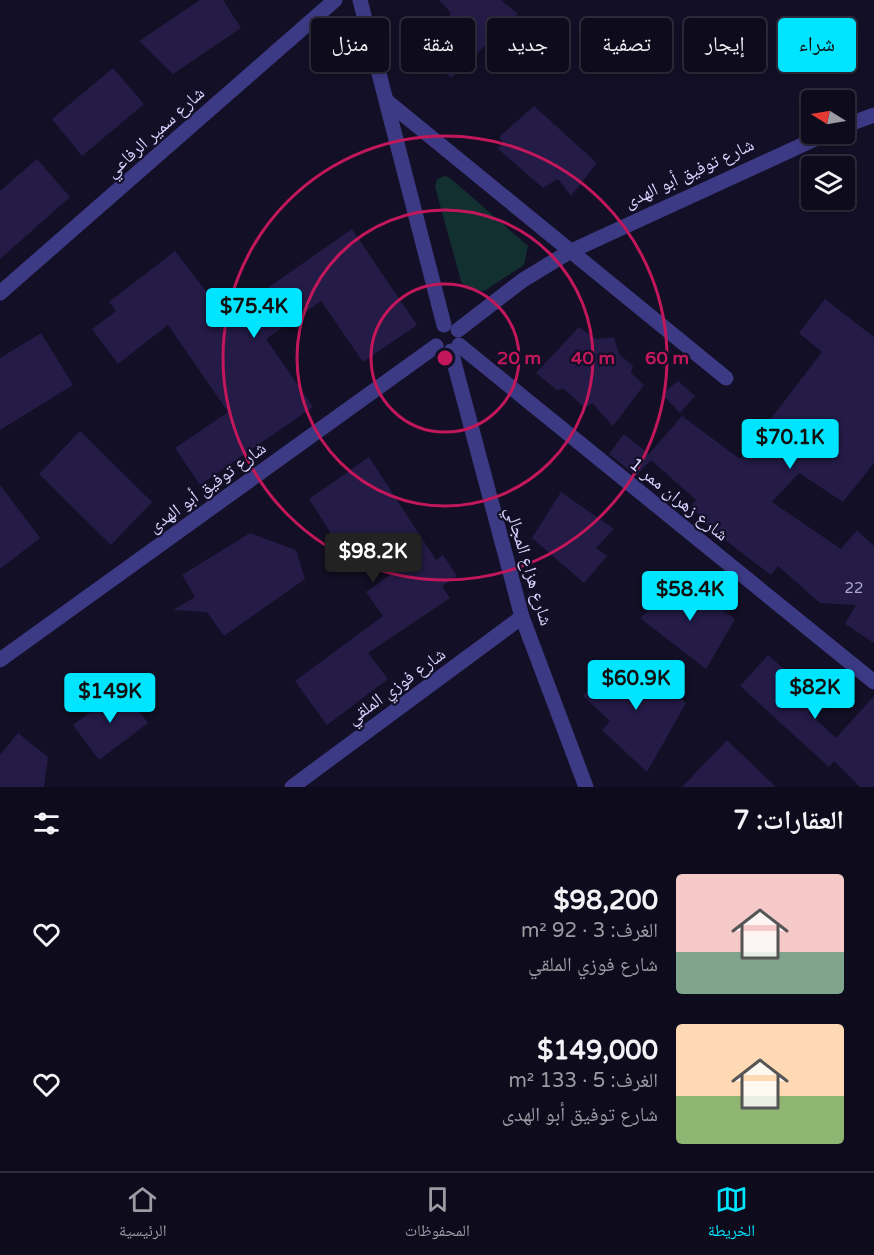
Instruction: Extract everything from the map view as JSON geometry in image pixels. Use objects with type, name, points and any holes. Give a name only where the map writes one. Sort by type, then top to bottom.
[{"type":"street","name":"شارع سمير الرفاعي","points":[[0,293],[335,0]]},
{"type":"street","name":"شارع هزاع المجالي","points":[[360,0],[522,617],[586,787]]},
{"type":"street","points":[[388,102],[726,378]]},
{"type":"street","points":[[855,122],[874,116]]},
{"type":"street","name":"شارع توفيق أبو الهدى","points":[[0,660],[450,340],[522,280],[569,252],[804,144]]},
{"type":"street","name":"شارع زهران ممر 1","points":[[450,340],[874,682]]},
{"type":"street","name":"شارع فوزي الملقي","points":[[292,787],[522,617]]},
{"type":"green space","points":[[444,176],[449,177],[528,246],[524,265],[484,291],[466,289],[461,281],[435,187],[437,179]]},
{"type":"building","points":[[200,0],[223,0],[241,28],[173,74],[139,41]]},
{"type":"building","points":[[439,0],[501,0],[518,14],[514,18],[487,18],[487,44],[475,55],[475,18],[448,18],[451,13]]},
{"type":"building","points":[[113,68],[144,104],[82,156],[52,119]]},
{"type":"building","points":[[444,72],[457,72],[451,78]]},
{"type":"building","points":[[534,106],[597,163],[571,196],[558,179],[543,188],[497,148],[504,144],[499,137]]},
{"type":"building","points":[[37,159],[70,197],[0,259],[0,191]]},
{"type":"building","points":[[352,229],[417,325],[363,362],[321,301],[266,339],[313,407],[200,485],[175,448],[228,412],[168,325],[118,364],[92,329],[116,311],[109,302],[175,251],[226,317]]},
{"type":"building","points":[[825,299],[874,337],[874,463],[843,502],[799,473],[772,502],[841,549],[857,530],[874,546],[874,643],[845,624],[856,605],[820,603],[778,566],[771,575],[712,530],[691,506],[696,500],[651,460],[636,476],[609,454],[624,434],[649,454],[682,416],[740,459],[822,352],[799,333]]},
{"type":"building","points":[[579,327],[596,339],[614,337],[619,354],[633,366],[631,373],[644,385],[613,426],[592,403],[585,408],[564,389],[557,390],[536,373]]},
{"type":"building","points":[[41,333],[73,385],[0,430],[0,358]]},
{"type":"building","points":[[678,381],[695,396],[680,413],[662,394]]},
{"type":"building","points":[[80,431],[152,502],[111,545],[39,474]]},
{"type":"building","points":[[369,457],[436,560],[443,555],[457,576],[442,586],[450,598],[368,653],[388,679],[327,725],[295,681],[383,616],[366,592],[393,573],[372,540],[347,558],[309,499]]},
{"type":"building","points":[[0,485],[40,538],[0,569]]},
{"type":"building","points":[[561,492],[614,529],[596,548],[607,556],[584,583],[532,538]]},
{"type":"building","points":[[250,533],[296,550],[305,579],[224,636],[207,612],[173,610],[195,597],[182,575]]},
{"type":"building","points":[[682,580],[735,619],[706,669],[640,618]]},
{"type":"building","points":[[768,655],[794,678],[802,669],[821,686],[812,696],[818,702],[808,712],[836,738],[874,696],[874,787],[860,787],[834,761],[829,767],[740,686]]},
{"type":"building","points":[[616,660],[637,679],[648,667],[686,703],[647,772],[602,730],[610,721],[583,696]]},
{"type":"building","points":[[122,688],[148,723],[99,760],[73,725]]},
{"type":"building","points":[[18,733],[48,757],[44,787],[0,787],[0,755]]},
{"type":"building","points":[[727,740],[752,764],[776,787],[682,787]]}]
